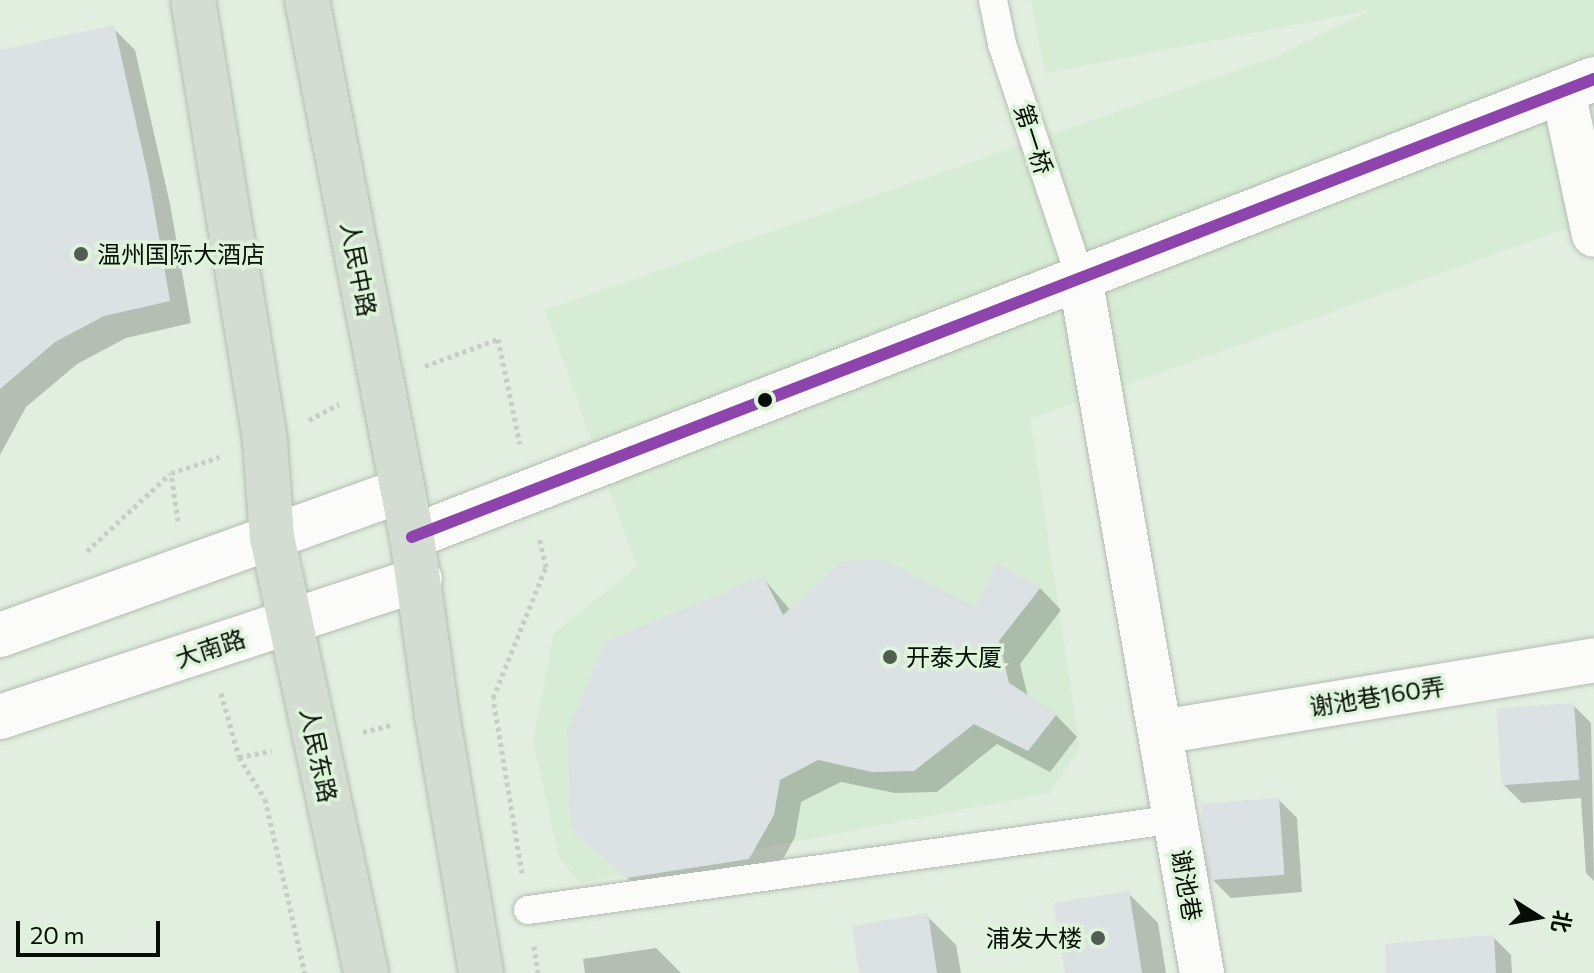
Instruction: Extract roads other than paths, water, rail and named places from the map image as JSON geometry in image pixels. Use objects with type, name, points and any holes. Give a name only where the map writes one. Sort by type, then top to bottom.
[{"type":"highway","points":[[193,0],[265,442],[272,537]]},
{"type":"highway","name":"人民中路","points":[[307,0],[416,558]]},
{"type":"highway","name":"人民东路","points":[[272,537],[366,973]]},
{"type":"highway","points":[[416,558],[437,715],[481,973]]},
{"type":"street","points":[[1578,85],[1594,235]]},
{"type":"street","name":"大南路","points":[[0,717],[288,622],[416,558],[1080,277],[1578,85]]},
{"type":"street","name":"谢池巷","points":[[1080,277],[1202,973]]},
{"type":"street","points":[[0,635],[401,491]]},
{"type":"street","name":"谢池巷160弄","points":[[1161,732],[1594,660]]},
{"type":"lane","name":"第一桥","points":[[993,0],[1002,44],[1080,277]]},
{"type":"lane","points":[[528,910],[1176,819]]},
{"type":"place","name":"温州国际大酒店","points":[[81,254]]},
{"type":"place","name":"开泰大厦","points":[[890,657]]},
{"type":"place","name":"浦发大楼","points":[[1098,938]]}]
